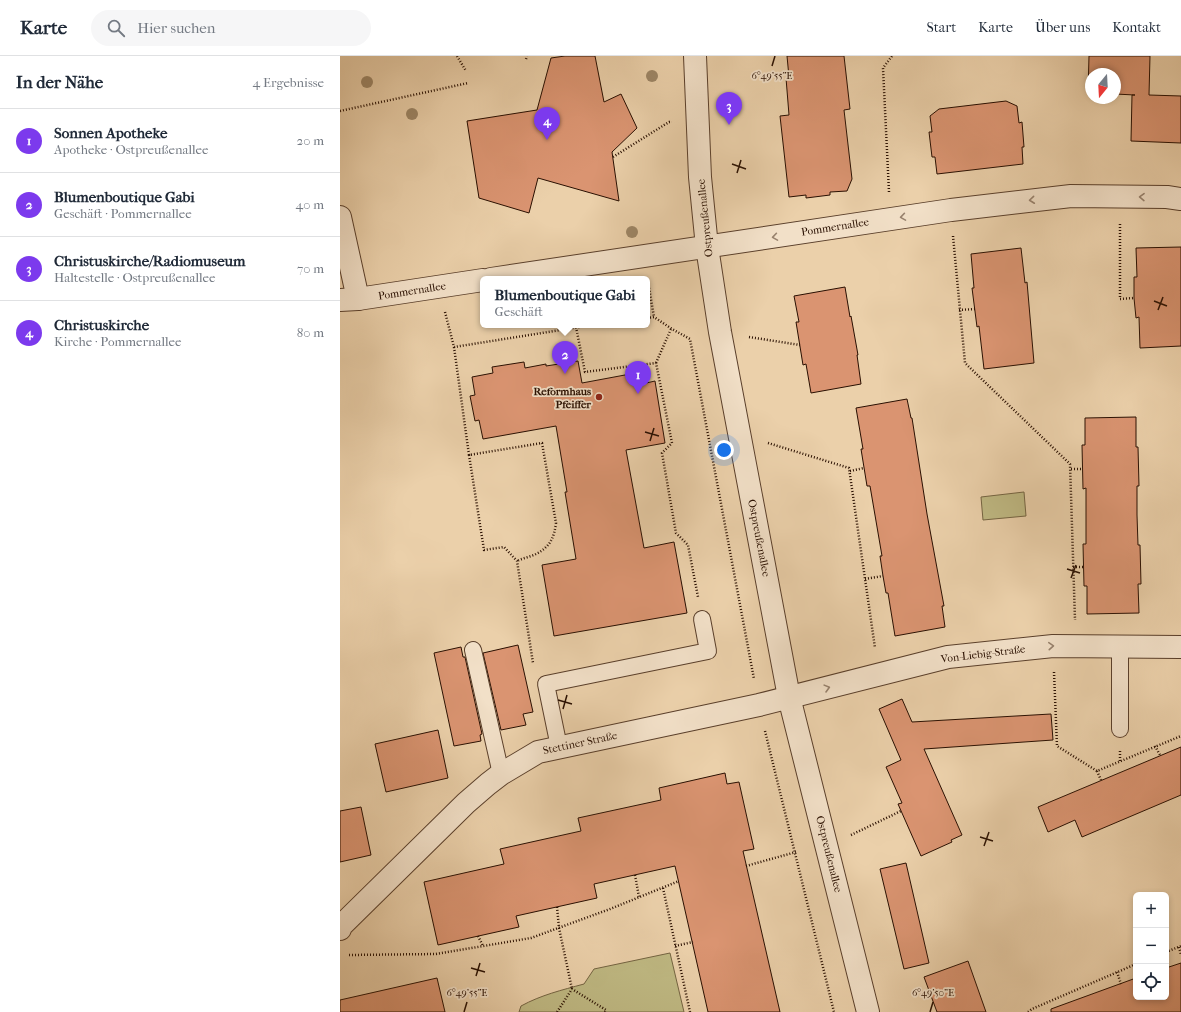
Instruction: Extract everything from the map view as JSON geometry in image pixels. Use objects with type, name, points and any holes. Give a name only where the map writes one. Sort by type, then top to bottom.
[{"type":"street","name":"Ostpreußenallee","points":[[695,56],[700,177],[707,247],[720,332],[789,698],[868,1012]]},
{"type":"street","name":"Pommernallee","points":[[511,276],[950,210],[1071,196],[1181,199]]},
{"type":"street","points":[[340,217],[349,300]]},
{"type":"street","name":"Pommernallee","points":[[349,300],[480,280]]},
{"type":"street","name":"Von-Liebig-Straße","points":[[789,698],[948,657],[1053,646],[1181,647]]},
{"type":"street","name":"Stettiner Straße","points":[[340,929],[347,920],[466,803],[502,774],[538,752],[789,698]]},
{"type":"lane","points":[[559,747],[546,684],[708,651],[702,619]]},
{"type":"lane","points":[[1120,646],[1120,729]]},
{"type":"lane","points":[[473,650],[502,774]]},
{"type":"path","points":[[457,56],[466,71]]},
{"type":"path","points":[[890,219],[883,68],[892,56]]},
{"type":"path","points":[[340,111],[468,83]]},
{"type":"path","points":[[613,157],[669,122],[697,119]]},
{"type":"path","points":[[1120,197],[1120,299],[1134,298]]},
{"type":"path","points":[[950,210],[965,363],[1070,464],[1075,646]]},
{"type":"path","points":[[644,256],[647,276]]},
{"type":"path","points":[[439,287],[454,347],[484,550],[504,547],[517,561],[534,670],[546,684]]},
{"type":"path","points":[[650,293],[654,317]]},
{"type":"path","points":[[959,310],[975,309]]},
{"type":"path","points":[[454,347],[570,328]]},
{"type":"path","points":[[576,328],[585,372],[656,363]]},
{"type":"path","points":[[672,329],[656,363],[672,443],[662,453],[676,533],[688,545],[702,619]]},
{"type":"path","points":[[720,332],[800,345]]},
{"type":"path","points":[[740,435],[849,468],[879,674]]},
{"type":"path","points":[[469,455],[542,443],[556,523],[554,535],[550,544],[536,554],[517,561]]},
{"type":"path","points":[[850,471],[864,468]]},
{"type":"path","points":[[1070,469],[1082,469]]},
{"type":"path","points":[[1073,567],[1084,567]]},
{"type":"path","points":[[865,579],[883,576]]},
{"type":"path","points":[[1053,646],[1057,746],[1096,771],[1100,780]]},
{"type":"path","points":[[1096,771],[1181,736]]},
{"type":"path","points":[[1155,746],[1160,756]]},
{"type":"path","points":[[827,847],[901,811]]},
{"type":"path","points":[[746,866],[796,852]]},
{"type":"path","points":[[635,875],[639,897]]},
{"type":"path","points":[[348,955],[436,954],[531,938],[679,881]]},
{"type":"path","points":[[662,888],[690,1012]]},
{"type":"path","points":[[557,907],[559,928],[572,988],[557,1012]]},
{"type":"path","points":[[478,936],[484,946]]},
{"type":"path","points":[[675,946],[693,942]]},
{"type":"path","points":[[1169,951],[1180,946],[1181,955]]},
{"type":"path","points":[[1028,1012],[1133,965]]},
{"type":"path","points":[[1117,972],[1121,984]]},
{"type":"path","points":[[572,988],[606,1010],[605,1012]]},
{"type":"shaded area","points":[[1024,492],[1026,516],[983,520],[981,497]]},
{"type":"shaded area","points":[[670,953],[684,1012],[519,1012],[521,1006],[536,999],[584,984],[594,969]]},
{"type":"building","points":[[565,56],[595,56],[604,102],[621,94],[637,128],[612,152],[619,201],[538,178],[529,213],[479,198],[467,121],[537,110],[551,58]]},
{"type":"building","points":[[787,56],[844,56],[850,109],[844,110],[852,179],[847,191],[830,192],[830,195],[806,198],[806,195],[789,197],[780,116],[789,115],[786,78],[789,77]]},
{"type":"building","points":[[1089,56],[1150,56],[1149,95],[1181,96],[1181,143],[1131,141],[1132,95],[1135,95],[1121,94],[1121,68],[1089,68]]},
{"type":"building","points":[[1006,101],[1017,106],[1019,123],[1022,122],[1024,147],[1022,147],[1023,164],[937,174],[935,157],[932,157],[929,132],[932,132],[930,116],[939,109]]},
{"type":"building","points":[[1181,247],[1181,346],[1140,348],[1139,317],[1136,318],[1134,298],[1134,277],[1137,277],[1136,248]]},
{"type":"building","points":[[1021,248],[1025,283],[1027,282],[1034,363],[984,369],[979,326],[977,327],[972,288],[974,288],[971,254]]},
{"type":"building","points":[[845,287],[858,355],[861,384],[811,393],[806,364],[803,365],[796,322],[799,322],[794,296]]},
{"type":"building","points":[[578,361],[582,383],[641,372],[642,384],[655,381],[665,443],[626,450],[644,548],[674,542],[687,613],[554,636],[542,565],[576,559],[556,426],[483,439],[479,420],[475,421],[470,396],[475,395],[472,377],[493,373],[492,367],[524,362],[525,368],[546,364],[546,366]]},
{"type":"building","points":[[907,399],[912,418],[927,514],[944,606],[942,606],[945,627],[895,636],[888,593],[886,593],[883,576],[880,556],[882,556],[870,486],[867,486],[861,449],[863,449],[856,408]]},
{"type":"building","points":[[1136,417],[1136,447],[1138,447],[1139,486],[1137,486],[1137,515],[1138,545],[1140,545],[1141,584],[1138,584],[1139,613],[1087,614],[1087,586],[1084,586],[1083,544],[1086,544],[1086,488],[1083,489],[1082,445],[1085,445],[1085,418]]},
{"type":"building","points":[[518,645],[533,712],[523,714],[526,725],[501,730],[483,653]]},
{"type":"building","points":[[461,647],[463,657],[465,657],[482,734],[480,735],[481,741],[454,746],[434,653]]},
{"type":"building","points":[[902,699],[912,722],[1051,714],[1053,740],[924,749],[962,835],[951,840],[952,842],[921,856],[898,804],[902,803],[886,767],[901,760],[879,709]]},
{"type":"building","points":[[438,730],[448,778],[386,792],[375,744]]},
{"type":"building","points":[[1181,747],[1181,795],[1082,837],[1075,820],[1048,832],[1038,807]]},
{"type":"building","points":[[725,773],[727,784],[739,782],[754,849],[743,851],[780,1012],[708,1012],[675,866],[594,884],[597,898],[516,916],[519,927],[438,945],[424,882],[504,864],[500,849],[581,831],[578,818],[661,800],[659,788]]},
{"type":"building","points":[[361,807],[371,855],[340,862],[340,811]]},
{"type":"building","points":[[906,863],[929,963],[904,969],[880,869]]},
{"type":"building","points":[[968,961],[986,1012],[937,1012],[924,977]]},
{"type":"building","points":[[1181,963],[1181,1012],[1051,1012],[1051,1009],[1133,979],[1133,1000],[1169,1000],[1169,967]]},
{"type":"building","points":[[437,978],[445,1012],[340,1012],[340,1000]]},
{"type":"place","name":"Christuskirche/Radiomuseum","points":[[729,125]]},
{"type":"place","name":"Christuskirche","points":[[547,140]]},
{"type":"place","name":"Blumenboutique Gabi","points":[[565,374]]},
{"type":"place","name":"Sonnen Apotheke","points":[[638,394]]},
{"type":"place","name":"Reformhaus Pfeiffer","points":[[599,397]]}]
